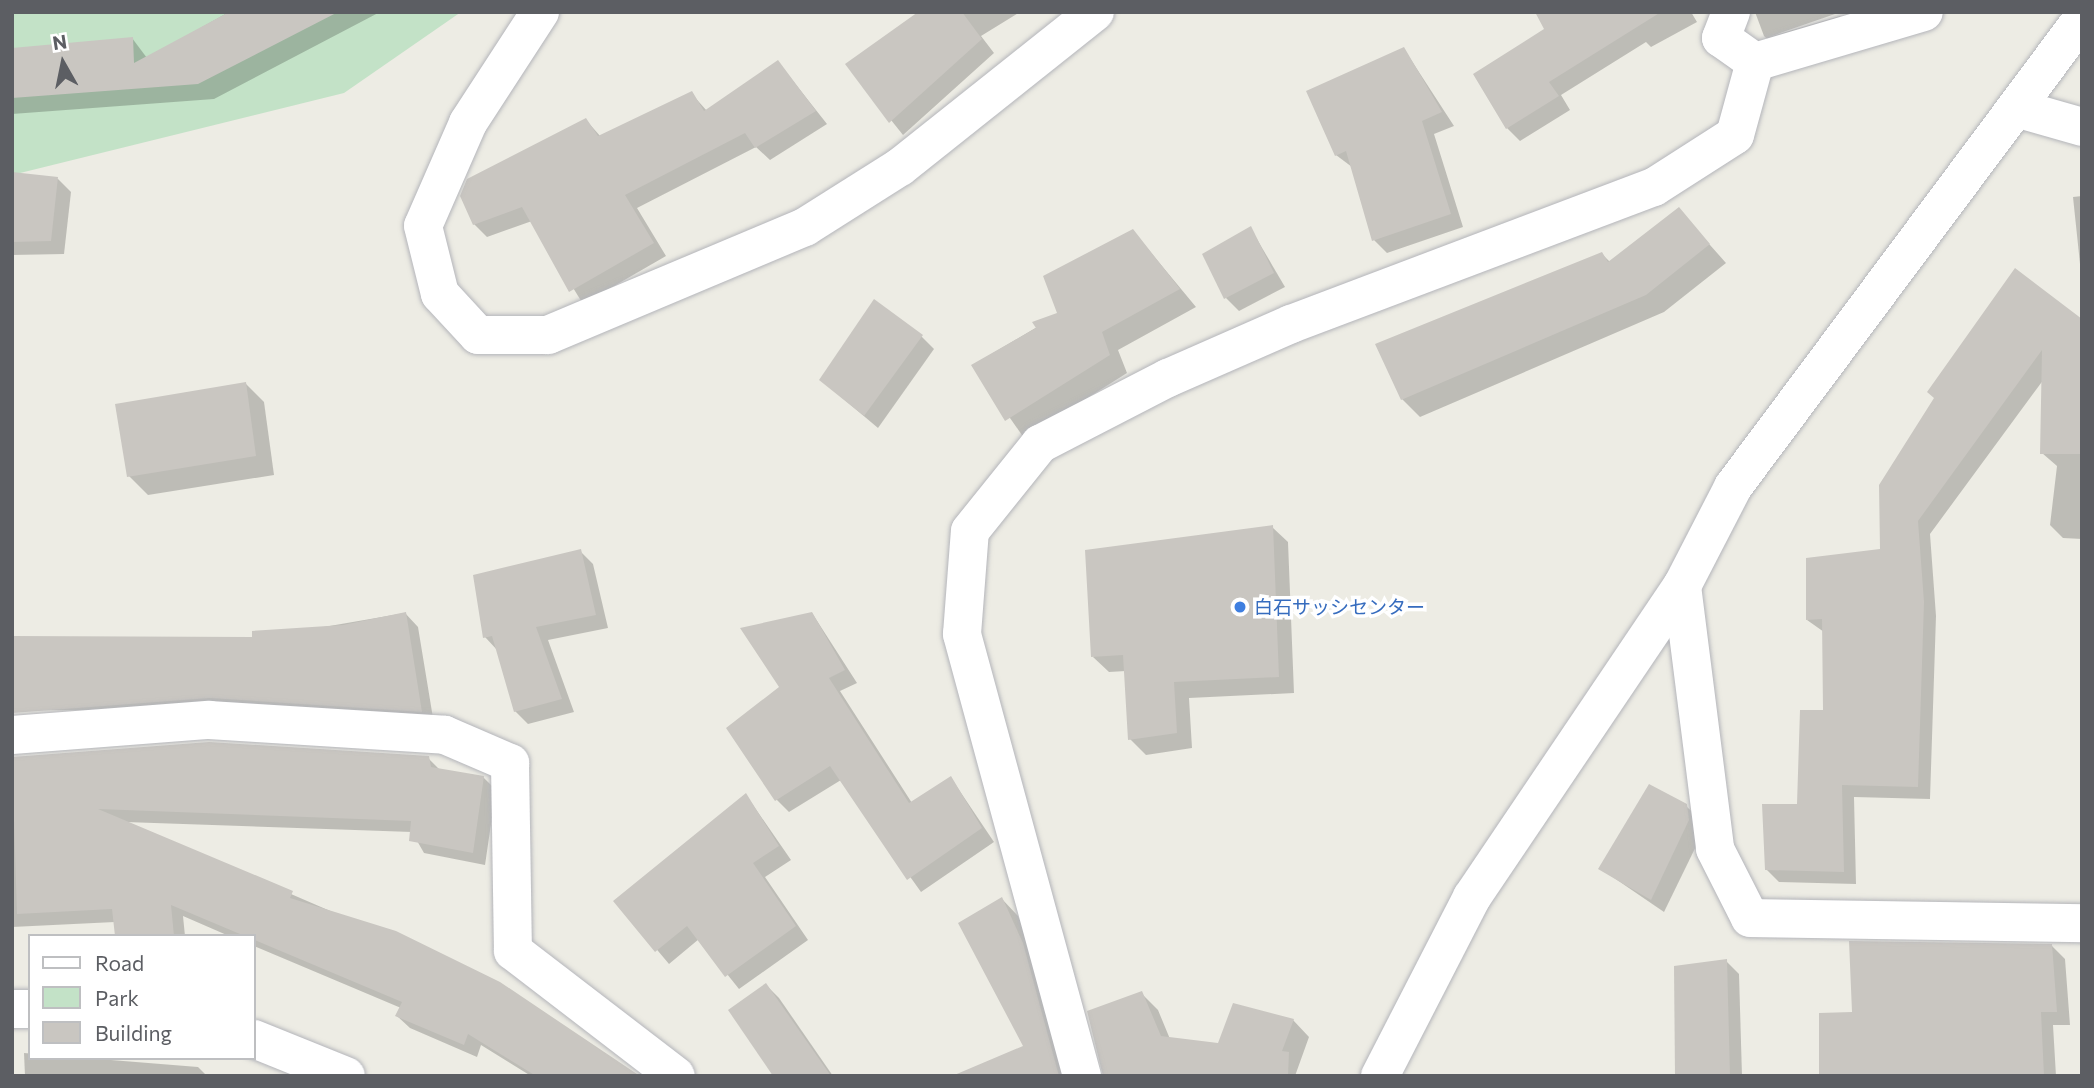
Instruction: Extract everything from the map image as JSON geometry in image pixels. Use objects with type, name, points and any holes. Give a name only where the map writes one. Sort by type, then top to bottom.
[{"type":"street","points":[[540,12],[468,123],[423,226],[440,293],[478,335],[548,335],[805,226],[900,167],[1095,12]]},
{"type":"street","points":[[1731,12],[1721,38],[1755,62]]},
{"type":"street","points":[[1755,62],[1924,12]]},
{"type":"street","points":[[1380,1076],[1472,897],[1682,586],[1733,488],[2019,109],[2082,19],[2058,12]]},
{"type":"street","points":[[1082,1076],[962,634],[970,531],[1040,444],[1168,378],[1291,324],[1654,187],[1735,135],[1755,62]]},
{"type":"street","points":[[2019,109],[2082,127]]},
{"type":"street","points":[[1682,586],[1716,849],[1750,918],[2082,923]]},
{"type":"street","points":[[12,735],[209,720],[445,735],[510,763],[513,951],[676,1076]]},
{"type":"street","points":[[256,1040],[345,1076]]},
{"type":"green space","points":[[12,12],[461,12],[344,93],[12,175]]},
{"type":"building","points":[[229,12],[338,12],[198,84],[12,98],[12,48],[133,37],[134,63]]},
{"type":"building","points":[[918,12],[962,12],[982,39],[889,123],[845,64]]},
{"type":"building","points":[[1535,12],[1661,12],[1549,82],[1559,96],[1506,129],[1473,74],[1544,29]]},
{"type":"building","points":[[1404,47],[1442,112],[1422,121],[1451,214],[1372,241],[1346,151],[1335,156],[1306,91]]},
{"type":"building","points":[[778,60],[816,111],[755,148],[745,133],[625,195],[654,243],[569,292],[522,207],[473,225],[460,196],[467,179],[586,118],[598,136],[692,91],[704,111]]},
{"type":"building","points":[[12,172],[58,177],[51,241],[12,242]]},
{"type":"building","points":[[1679,207],[1710,244],[1646,295],[1401,400],[1375,344],[1602,252],[1608,262]]},
{"type":"building","points":[[1251,226],[1274,273],[1224,299],[1202,254]]},
{"type":"building","points":[[1133,229],[1180,289],[1102,332],[1110,355],[1005,421],[971,365],[1036,328],[1032,322],[1057,313],[1043,276]]},
{"type":"building","points":[[2015,268],[2082,319],[2082,454],[2040,454],[2042,350],[1918,521],[1924,602],[1918,787],[1842,785],[1844,872],[1765,870],[1762,804],[1797,804],[1800,710],[1823,710],[1822,619],[1806,620],[1806,558],[1880,549],[1879,485],[1934,398],[1927,392]]},
{"type":"building","points":[[874,299],[923,335],[864,416],[819,380]]},
{"type":"building","points":[[246,382],[256,456],[127,477],[115,404]]},
{"type":"building","points":[[1273,525],[1279,677],[1174,682],[1177,733],[1128,740],[1123,655],[1091,657],[1085,550]]},
{"type":"building","points":[[581,549],[596,615],[536,627],[562,699],[514,712],[492,636],[483,638],[473,575]]},
{"type":"building","points":[[406,612],[422,712],[210,698],[12,713],[12,636],[252,637],[252,631],[343,625]]},
{"type":"building","points":[[812,612],[845,670],[829,678],[909,803],[951,776],[982,828],[907,880],[830,766],[775,801],[726,728],[779,687],[740,628]]},
{"type":"building","points":[[209,742],[429,756],[431,767],[484,776],[473,853],[409,841],[411,821],[98,809],[293,891],[290,898],[396,931],[500,982],[640,1076],[536,1076],[468,1034],[464,1045],[395,1016],[402,1002],[256,941],[256,934],[240,934],[171,905],[174,934],[115,934],[112,909],[17,914],[12,757]]},
{"type":"building","points":[[1649,784],[1687,804],[1689,820],[1651,900],[1598,869]]},
{"type":"building","points":[[746,793],[779,846],[753,863],[796,926],[725,977],[687,926],[655,952],[613,901]]},
{"type":"building","points":[[1002,897],[1023,943],[1059,1076],[952,1076],[1023,1046],[958,923]]},
{"type":"building","points":[[1849,941],[2052,944],[2057,1012],[2041,1012],[2044,1076],[1819,1076],[1819,1013],[1852,1012]]},
{"type":"building","points":[[1727,959],[1730,1076],[1675,1076],[1674,966]]},
{"type":"building","points":[[766,983],[831,1076],[773,1076],[728,1010]]},
{"type":"building","points":[[1142,991],[1161,1036],[1218,1043],[1233,1003],[1294,1019],[1282,1051],[1289,1052],[1288,1076],[1103,1076],[1087,1011]]},
{"type":"place","name":"白石サッシセンター","points":[[1240,607]]}]
